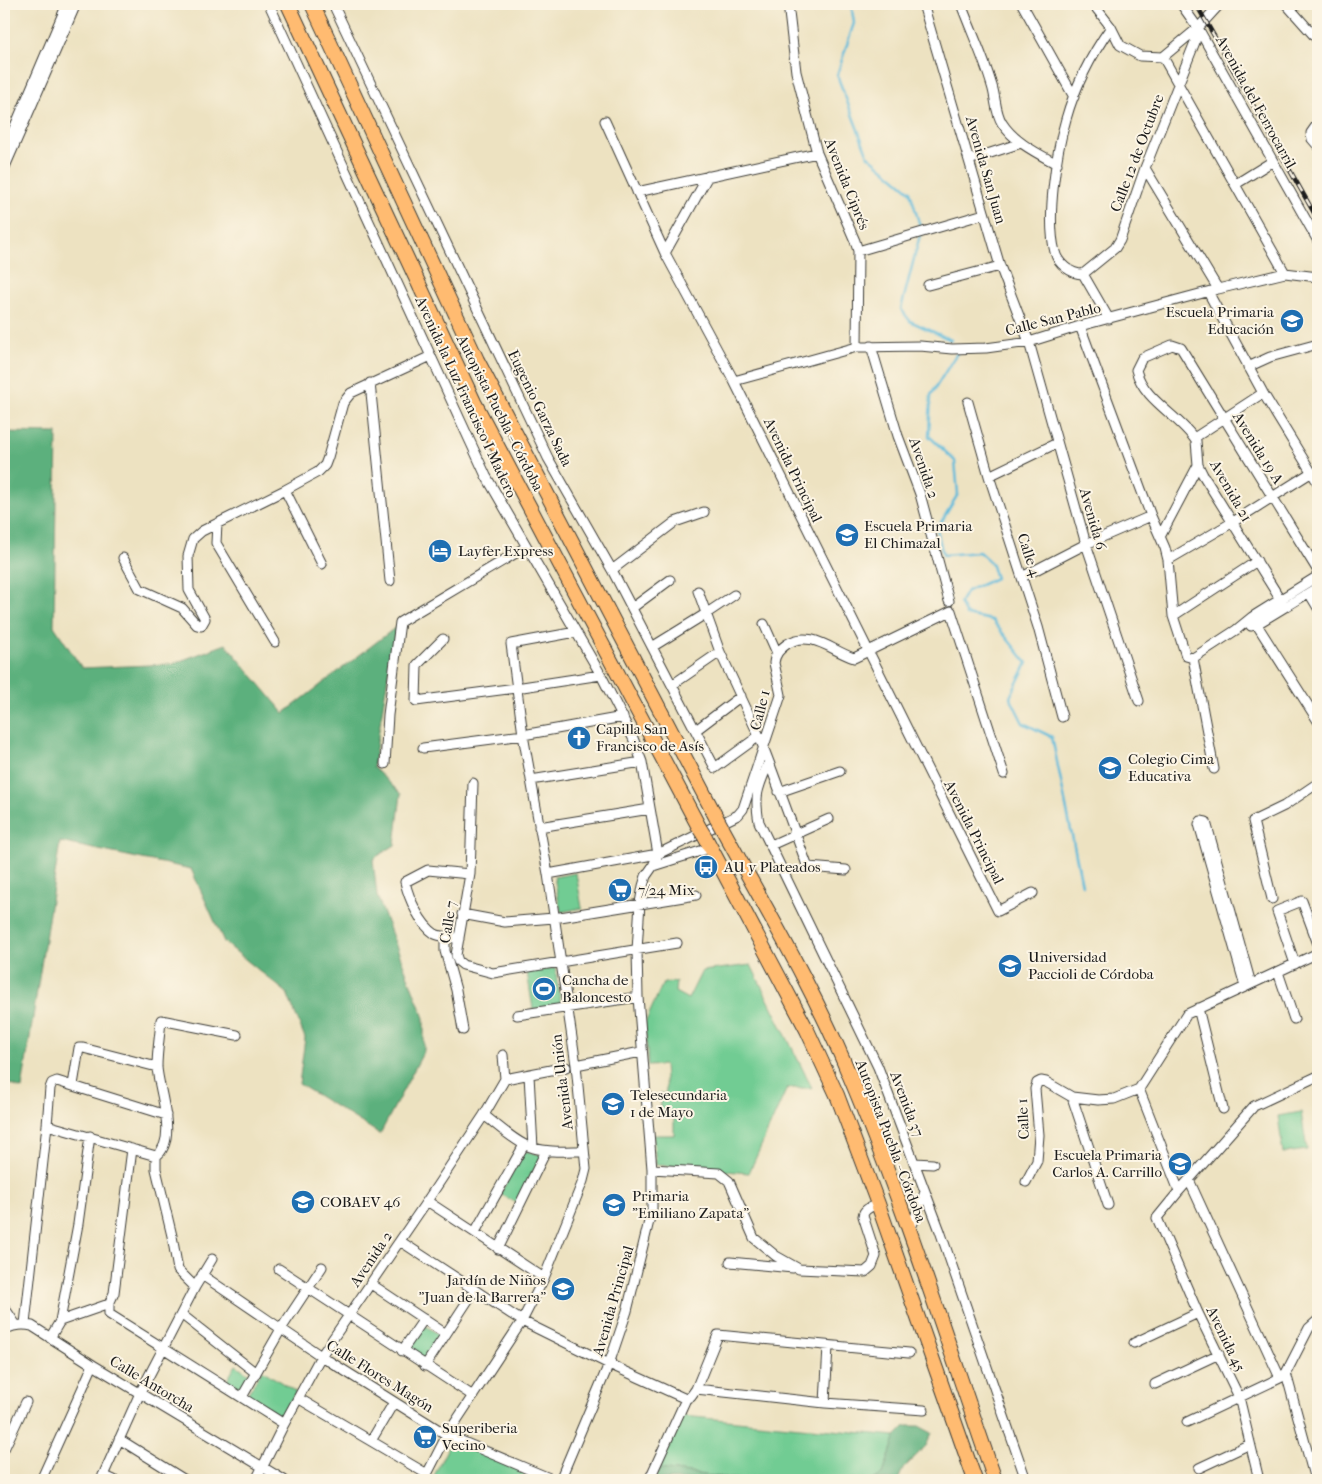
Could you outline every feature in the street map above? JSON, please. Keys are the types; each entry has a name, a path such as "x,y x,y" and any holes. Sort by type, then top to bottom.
{"highway":[{"name":"Autopista Puebla - Córdoba","path":"288,4 474,402 811,1038 843,1110 878,1204 975,1480"},
{"name":"Autopista Puebla - Córdoba","path":"312,4 477,360 798,970 845,1064 869,1122 995,1480"}],"street":[{"path":"4,169 64,21 67,4"},
{"path":"4,152 64,21 76,4"},
{"name":"Avenida la Luz Francisco I Madero","path":"269,4 486,476 601,675 633,738 642,762 658,854"},
{"name":"Eugenio Garza Sada","path":"333,4 548,458 612,570 715,768 759,736"},
{"name":"Avenida Ciprés","path":"788,4 796,72 817,153 858,252 857,347"},
{"name":"Avenida San Juan","path":"923,4 1000,266 1029,342"},
{"path":"961,4 988,74 1002,123 1021,143 1056,164"},
{"path":"1022,4 1074,98"},
{"path":"1093,4 1111,27 1120,45 1140,56 1163,57 1198,28 1220,4"},
{"name":"Avenida del Ferrocarril","path":"1181,4 1198,28 1318,241"},
{"path":"1286,4 1318,40"},
{"path":"1109,319 1083,274 1078,274 1063,266 1055,254 1053,213 1056,164 1066,120 1093,57 1111,27"},
{"name":"Calle 12 de Octubre","path":"1083,274 1115,248 1120,240 1126,218 1195,42 1198,28"},
{"path":"1163,57 1285,273"},
{"name":"Avenida Principal","path":"605,121 666,253 734,381 998,910 1033,893"},
{"path":"1318,123 1311,133 1312,139 1318,146"},
{"path":"969,160 1021,143"},
{"path":"637,192 817,153"},
{"path":"1236,184 1273,162"},
{"path":"1145,168 1218,289"},
{"path":"666,253 708,176"},
{"path":"858,252 984,214"},
{"path":"928,285 1000,266"},
{"name":"Calle San Pablo","path":"734,381 857,347 920,346 952,349 986,348 1029,342 1080,326 1285,273 1318,277"},
{"path":"1208,292 1248,367 1318,483"},
{"path":"1080,326 1168,560 1173,616 1186,656 1193,658 1236,630 1318,587"},
{"name":"Avenida 6","path":"1029,342 1086,544 1139,701"},
{"path":"1248,367 1270,358 1318,344"},
{"name":"Avenida 19 A","path":"1194,438 1150,395 1138,379 1136,370 1142,358 1172,345 1181,348 1318,571"},
{"name":"Avenida 2","path":"871,346 898,436 920,494 949,600"},
{"path":"123,558 140,589 182,608 197,625 201,626 205,619 189,590 188,556 193,539 202,531 286,490 318,472 328,457 343,403 351,393 431,356"},
{"path":"370,383 390,581"},
{"path":"1194,438 1263,393"},
{"name":"Calle 4","path":"968,402 989,476 1038,627 1062,717"},
{"name":"Avenida 21","path":"1194,438 1198,447 1198,464 1203,475 1283,604"},
{"path":"989,476 1057,443"},
{"path":"1160,537 1198,464"},
{"path":"1168,560 1312,472"},
{"path":"286,490 322,564"},
{"path":"612,570 675,522 704,512"},
{"path":"1022,577 1086,544 1150,516"},
{"path":"217,524 216,543 274,642"},
{"path":"386,764 388,715 400,622 526,547"},
{"path":"1173,616 1257,561"},
{"path":"1283,604 1318,576"},
{"path":"632,608 670,580"},
{"path":"698,591 720,652 742,696 764,748 808,867 846,870"},
{"path":"1309,593 1318,608"},
{"path":"652,647 734,595"},
{"path":"764,624 777,653 790,642 817,640 854,658 951,611 1004,774"},
{"path":"1254,621 1318,721"},
{"name":"Avenida Unión","path":"425,1477 447,1435 522,1322 544,1278 583,1181 586,1169 571,1066 567,1007 548,874 523,734 511,644 576,632"},
{"path":"443,638 417,665 416,701 601,675"},
{"path":"672,685 720,652"},
{"name":"Calle 1","path":"548,874 658,854 732,820 738,815 743,809 781,695 774,663 777,653"},
{"path":"1193,658 1214,769"},
{"path":"696,730 742,696"},
{"path":"423,748 623,717"},
{"path":"531,780 642,762"},
{"name":"Avenida 37","path":"769,762 757,792 756,807 759,822 878,1067 925,1192 1026,1480"},
{"path":"779,792 840,771"},
{"name":"Calle 7","path":"473,783 470,874 456,955 458,962 493,973 560,962"},
{"path":"1272,900 1253,821 1284,806 1318,784"},
{"path":"539,827 650,809"},
{"path":"771,845 829,819"},
{"path":"1201,820 1206,822 1248,985 1199,824 1201,820"},
{"path":"653,866 705,838"},
{"name":"Avenida Principal","path":"560,1480 609,1364 626,1311 650,1220 653,1195 652,1169 641,1052 638,950 640,902 646,876 658,854"},
{"path":"459,939 436,934 423,922 405,882 428,870 470,874"},
{"path":"462,914 505,922 554,918 640,902 696,895"},
{"path":"1295,964 1277,911 1302,902 1318,944"},
{"path":"445,936 445,951 456,990 463,1030"},
{"path":"560,962 677,943"},
{"path":"1318,953 1187,1014 1139,1089 1179,1191 1254,1106 1318,1076"},
{"path":"1278,972 1294,1018"},
{"path":"517,1015 638,997"},
{"path":"1198,1008 1223,1109"},
{"path":"47,1125 156,1156 161,1153 167,1130 157,1067 161,1020 238,1035"},
{"path":"73,1085 79,1048 157,1067"},
{"path":"502,1055 505,1078 529,1075 641,1052"},
{"path":"529,1075 533,1148"},
{"name":"Avenida 2","path":"256,1480 321,1356 484,1115 505,1078"},
{"path":"20,1325 52,1083 57,1081 73,1085 166,1115"},
{"name":"Calle 1","path":"1026,1182 1037,1161 1039,1135 1035,1089 1037,1084 1041,1081 1046,1082 1072,1097 1106,1100 1139,1089"},
{"path":"1072,1097 1108,1205"},
{"path":"484,1115 524,1145 546,1151 584,1152"},
{"path":"50,1338 60,1321 78,1224 90,1136"},
{"path":"475,1232 524,1145"},
{"path":"132,1149 114,1293 109,1304 109,1314 284,1424"},
{"path":"498,1249 546,1151"},
{"path":"156,1156 156,1169 178,1270 195,1287"},
{"path":"914,1163 933,1164"},
{"path":"652,1169 719,1173 725,1176 729,1181 754,1238 776,1256 799,1269"},
{"path":"1189,1180 1283,1375 1315,1480"},
{"name":"Avenida 45","path":"1179,1191 1157,1218 1198,1313 1239,1397 1259,1480"},
{"path":"909,1233 925,1192"},
{"path":"427,1201 544,1278"},
{"path":"730,1262 799,1269 864,1272 872,1266 876,1256 863,1216 866,1209 878,1204"},
{"path":"400,1241 522,1322 686,1399"},
{"path":"114,1480 102,1477 140,1393 195,1287 212,1259"},
{"path":"242,1397 281,1329 322,1267"},
{"path":"279,1269 473,1396"},
{"name":"Calle Flores Magón","path":"202,1275 321,1356 447,1435 554,1480"},
{"path":"371,1284 446,1334"},
{"path":"425,1366 474,1291"},
{"path":"60,1321 109,1304"},
{"path":"4,1307 20,1325"},
{"path":"1134,1343 1198,1313"},
{"path":"181,1314 256,1373"},
{"path":"402,1351 424,1319"},
{"path":"1187,1422 1283,1375 1309,1328 1318,1320"},
{"path":"4,1330 20,1325"},
{"name":"Calle Antorcha","path":"20,1325 32,1326 284,1480"},
{"path":"649,1480 686,1399 696,1389 718,1335 909,1352"},
{"path":"825,1403 828,1346"},
{"path":"1155,1384 1219,1354"},
{"path":"41,1480 93,1365"},
{"path":"696,1389 825,1403 924,1410"},
{"path":"298,1398 372,1442 425,1477"},
{"path":"4,1450 26,1402"},
{"path":"372,1442 394,1402"},
{"path":"119,1439 172,1476 185,1480"},
{"path":"1199,1468 1250,1444"}],"green space":[{"path":"4,432 57,433 54,626 82,668 172,664 226,644 284,713 396,627 373,767 401,794 395,845 373,859 377,896 424,1018 424,1051 380,1134 299,1084 305,1038 287,993 224,942 191,869 60,842 22,1089 4,1082"},
{"path":"576,873 582,908 561,912 554,877"},
{"path":"751,965 812,1088 787,1088 749,1173 656,1165 653,1135 674,1135 674,1114 661,1110 660,1094 666,1093 664,1065 648,1066 645,1023 663,983 676,982 675,992 688,999 702,971"},
{"name":"Cancha de Baloncesto","path":"555,968 561,1005 533,1009 527,972"},
{"path":"1301,1112 1307,1150 1283,1153 1278,1116"},
{"path":"524,1151 542,1155 517,1203 500,1194"},
{"path":"423,1324 441,1336 424,1362 406,1350"},
{"path":"236,1365 252,1376 241,1395 224,1385"},
{"path":"262,1370 296,1392 280,1420 245,1398"},
{"path":"683,1416 896,1436 883,1474 873,1480 743,1480 659,1469"},
{"path":"906,1426 919,1426 932,1433 926,1446 903,1469 898,1480 873,1480 883,1474 896,1436"},
{"path":"451,1441 525,1472 522,1480 432,1480"},
{"path":"659,1469 743,1480 654,1480"}],"waterway":[{"path":"851,4 854,23 837,75 868,156 910,191 921,230"},
{"path":"920,235 901,309 910,321 951,340"},
{"path":"957,353 931,395 929,436 955,461 958,494 937,529 943,555 979,552 991,563 996,578 967,591 960,603 966,615 992,620 1027,663 1010,697 1023,723 1052,737 1082,885"}],"railway":[{"path":"1196,4 1318,220"}],"place":[{"name":"Escuela Primaria Educación","path":"1292,321"},
{"name":"Escuela Primaria El Chimazal","path":"847,535"},
{"name":"Layfer Express","path":"440,551"},
{"name":"Capilla San Francisco de Asís","path":"579,738"},
{"name":"Colegio Cima Educativa","path":"1110,768"},
{"name":"AU y Plateados","path":"706,867"},
{"name":"7/24 Mix","path":"620,890"},
{"name":"Universidad Paccioli de Córdoba","path":"1010,966"},
{"name":"Cancha de Baloncesto","path":"544,989"},
{"name":"Telesecundaria 1 de Mayo","path":"613,1104"},
{"name":"Escuela Primaria Carlos A. Carrillo","path":"1180,1164"},
{"name":"COBAEV 46","path":"303,1202"},
{"name":"Primaria \"Emiliano Zapata\"","path":"614,1205"},
{"name":"Jardín de Niños \"Juan de la Barrera\"","path":"563,1289"},
{"name":"Superiberia Vecino","path":"425,1437"}]}
